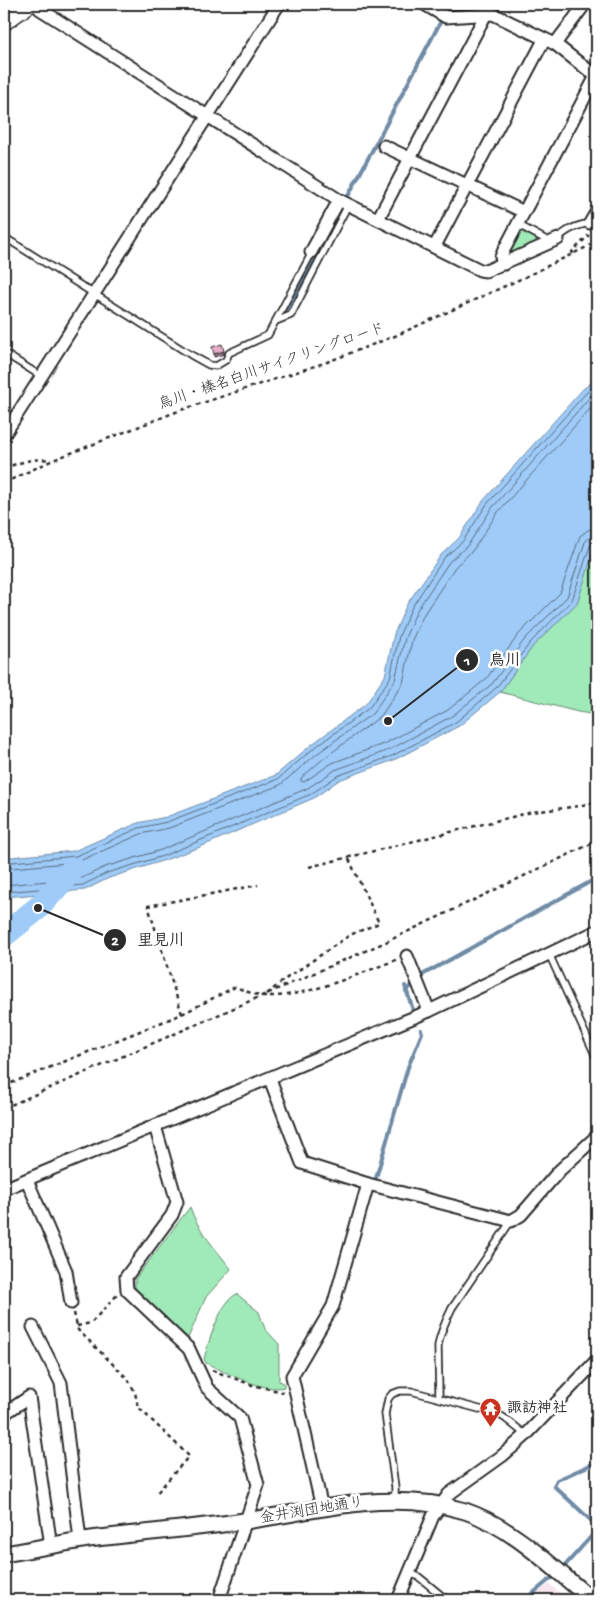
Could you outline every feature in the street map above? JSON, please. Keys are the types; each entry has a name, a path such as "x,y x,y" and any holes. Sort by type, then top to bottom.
{"main road":[{"path":"4,21 28,4"}],"street":[{"path":"35,4 40,9 343,202 480,270 486,271 504,264 554,241"},
{"path":"4,434 279,4"},
{"path":"424,4 446,16 493,14 549,42 597,77 517,224 501,257 504,264"},
{"path":"435,246 467,185 549,42 584,4"},
{"path":"378,219 486,14"},
{"path":"384,146 524,212"},
{"path":"311,252 343,202"},
{"path":"590,228 597,212"},
{"path":"4,1190 429,1011 597,932"},
{"path":"407,956 429,1011"},
{"path":"270,1079 302,1163 368,1184 511,1221 522,1216 559,1171 597,1136"},
{"path":"155,1126 177,1202 172,1215 126,1278 127,1290 189,1350 207,1388 240,1418 258,1485 244,1521 219,1600"},
{"path":"27,1180 66,1271 71,1303"},
{"path":"322,1508 292,1376 333,1306 368,1184"},
{"path":"33,1327 61,1383 80,1540"},
{"path":"398,1600 433,1516 449,1494 502,1456 526,1435 597,1360"},
{"path":"4,1414 29,1397 51,1546"},
{"name":"金井渕団地通り","path":"4,1554 80,1540 244,1521 322,1508 395,1500 422,1501 466,1512 501,1528 592,1600"}],"lane":[{"path":"4,237 191,355 209,365 216,366 226,360 229,353 268,335 307,273 343,202"},
{"path":"517,224 554,241 562,234 583,224 590,228"},
{"path":"276,321 291,315 307,273 311,252"},
{"path":"4,353 40,376"},
{"path":"549,954 597,1059"},
{"path":"439,1397 438,1346 446,1319 511,1221"},
{"path":"395,1500 396,1488 385,1414 388,1399 392,1394 400,1391 411,1391 498,1414 526,1435"},
{"path":"410,1573 419,1577 447,1600"}],"path":[{"name":"烏川・榛名白川サイクリングロード","path":"573,254 572,252 590,228"},
{"name":"烏川・榛名白川サイクリングロード","path":"4,483 53,460 181,410 327,362 395,336 597,242"},
{"path":"4,468 24,461 44,458 53,460"},
{"path":"309,867 532,812 597,802"},
{"path":"4,1108 396,937 597,841"},
{"path":"264,996 350,935 379,923 348,857"},
{"path":"182,1014 148,906 258,885"},
{"path":"4,1086 182,1014 235,987 264,996 291,994 407,956"},
{"path":"76,1325 91,1323 118,1294 127,1290"},
{"path":"71,1303 78,1330 128,1378 136,1392 138,1407 190,1456 155,1495"},
{"path":"197,1364 252,1385 295,1394"}],"shaded area":[{"path":"549,1584 569,1600 528,1600"}],"green space":[{"path":"522,232 535,238 537,242 514,253 510,250 518,233"},
{"path":"597,541 597,715 500,692 533,646 577,603"},
{"path":"190,1207 203,1232 231,1269 206,1297 188,1338 135,1288 135,1279"},
{"path":"237,1294 259,1312 265,1329 279,1344 279,1381 284,1383 284,1387 266,1387 256,1384 206,1363 204,1359 216,1323 226,1304"}],"water":[{"path":"597,378 597,541 577,603 533,646 500,692 459,726 394,760 339,780 314,798 200,847 109,878 85,890 4,897 4,854 11,857 74,851 138,823 166,817 276,775 311,745 366,704 385,676 394,634 407,604 441,555 459,538 483,501 583,389"}],"building":[{"path":"222,344 224,351 214,354 212,347"}],"waterway":[{"path":"347,198 450,4"},
{"path":"285,315 342,209"},
{"path":"4,935 38,908 73,869"},
{"path":"406,991 424,974 597,878"},
{"path":"405,986 413,1010"},
{"path":"376,1178 408,1067 422,1033 421,1030"},
{"path":"597,1462 557,1480 554,1486 597,1526"},
{"path":"561,1570 597,1530"},
{"path":"525,1600 556,1574"}],"place":[{"name":"烏川","path":"388,721"},
{"name":"里見川","path":"38,908"},
{"name":"諏訪神社","path":"491,1428"}]}
